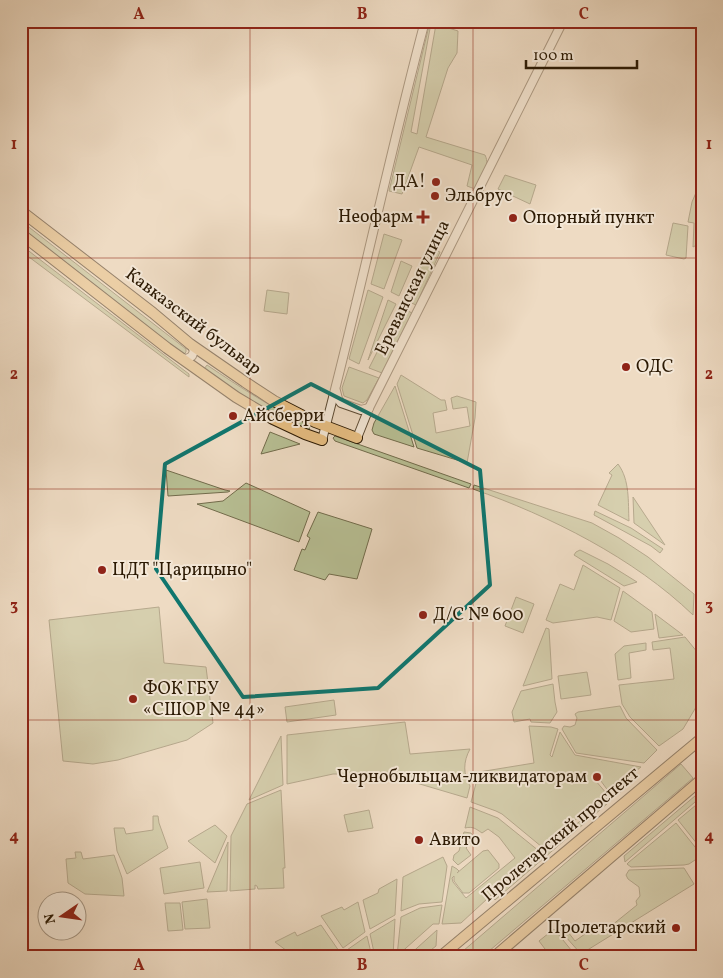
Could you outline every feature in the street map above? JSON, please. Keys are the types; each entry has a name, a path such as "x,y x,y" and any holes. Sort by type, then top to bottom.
{"main road":[{"name":"Кавказский бульвар","path":"21,211 190,344 245,382 274,401 315,422 357,438"},
{"name":"Кавказский бульвар","path":"21,234 181,358 236,397 273,419 322,440"},
{"name":"Пролетарский проспект","path":"440,957 702,738"},
{"path":"494,957 702,779"}],"street":[{"name":"Ереванская улица","path":"322,440 336,391 395,139 425,21"},
{"name":"Ереванская улица","path":"357,438 370,408 564,21"},
{"path":"181,358 186,359 192,356 194,348 190,344"},
{"path":"205,375 202,370 203,363 209,359 215,360"},
{"path":"336,391 341,403 362,410 370,408"}],"highlighted area":[{"path":"311,384 480,470 490,585 378,688 243,697 156,569 165,464"}],"green space":[{"path":"430,22 411,132 417,134 436,24 458,31 457,53 448,68 426,137 485,155 487,164 475,189 467,186 472,165 419,147 402,194 389,191"},
{"path":"505,175 536,185 530,204 498,189"},
{"path":"701,181 702,242 693,247 694,223 688,222 692,202"},
{"path":"21,221 186,349 186,352 183,355 181,354 21,228"},
{"path":"673,223 688,226 686,258 684,259 666,255"},
{"path":"384,234 402,240 384,289 371,284"},
{"path":"21,245 189,374 189,377 21,251"},
{"path":"429,248 440,252 416,305 405,300"},
{"path":"401,261 412,266 399,296 391,292"},
{"path":"267,290 289,293 287,314 264,311"},
{"path":"368,290 383,297 359,364 349,359"},
{"path":"388,300 396,304 368,360"},
{"path":"400,307 412,313 382,373 369,368"},
{"path":"207,365 270,405 310,425 309,430 242,395 204,369"},
{"path":"349,367 379,378 367,400 363,403 344,396 342,388"},
{"path":"401,375 441,400 445,400 447,410 433,413 436,433 470,426 467,407 453,409 451,398 457,396 476,402 467,463 417,448 397,384"},
{"path":"395,386 414,447 374,434 372,430"},
{"path":"270,432 300,444 261,454"},
{"path":"335,436 471,484 469,488 335,441 333,438"},
{"path":"618,464 625,477 629,521 598,505 612,475 609,473"},
{"path":"166,470 225,490 230,491 168,496"},
{"path":"246,483 310,512 299,542 197,504 223,501"},
{"path":"474,485 592,523 619,538 648,557 694,594 693,615 670,594 618,557 532,512 473,489"},
{"path":"633,497 665,545 634,523"},
{"path":"595,511 631,528 663,549 660,553 651,546 594,515"},
{"path":"318,512 372,529 357,579 329,574 325,580 294,570 302,549 305,550 310,538 307,536"},
{"path":"580,550 637,582 624,586 574,555"},
{"path":"583,565 620,588 611,620 597,617 553,623 546,620 560,584 574,590"},
{"path":"623,591 652,612 654,629 631,632 614,621"},
{"path":"516,597 534,604 523,633 505,626"},
{"name":"ФОК ГБУ «СШОР № 44»","path":"159,607 164,663 206,667 213,723 187,740 118,760 93,764 63,761 49,620"},
{"path":"655,614 683,635 659,638"},
{"path":"546,628 549,629 552,679 523,686"},
{"path":"685,637 698,653 702,663 702,697 683,729 659,746 630,717 622,704 619,685 674,679 670,648 653,650 652,642"},
{"path":"646,643 646,650 629,653 631,678 618,680 615,654 624,646"},
{"path":"587,672 591,695 561,699 558,676"},
{"path":"553,684 557,712 550,723 531,722 530,719 514,722 512,712 521,691"},
{"path":"334,700 336,715 287,722 285,707"},
{"path":"620,706 626,718 657,750 644,763 576,753 562,729 564,726 570,727 575,725 577,718 575,714"},
{"path":"405,722 410,754 470,749 465,768 470,786 467,798 386,774 333,774 287,784 287,735"},
{"path":"529,726 558,729 550,755 552,757 560,732 575,755 641,767 609,792 598,777 595,780 607,794 542,847 502,814 471,802 479,772 534,763"},
{"path":"281,736 283,785 249,800"},
{"path":"681,764 693,778 482,957 456,957"},
{"path":"627,783 629,785 495,900 492,896"},
{"path":"281,790 285,868 283,868 284,888 258,889 255,885 255,889 230,891 231,836 247,804"},
{"path":"702,790 702,796 625,862 624,856"},
{"path":"702,800 702,849 678,820"},
{"path":"470,807 498,818 539,851 461,923 442,924 452,866 459,871 457,873 483,851 488,850 499,864 499,868 469,893 463,893 454,881 454,876 452,878 453,882 466,898 515,858 499,837 488,829 482,833 476,829 465,828"},
{"path":"369,810 373,828 348,832 344,815"},
{"path":"153,816 158,816 168,848 127,874 117,851 114,828 124,828 126,834 153,830"},
{"path":"676,823 701,856 684,865 631,867 627,864 629,862"},
{"path":"215,825 227,836 215,863 188,841"},
{"path":"464,832 471,833 475,839 466,848 471,855 458,865 453,860 454,855 459,851"},
{"path":"228,842 227,891 207,892"},
{"path":"75,852 81,852 83,859 114,855 122,878 124,896 88,894 88,890 79,890 68,883 66,859 76,858"},
{"path":"443,857 447,866 442,902 419,904 401,911 403,877"},
{"path":"200,862 204,888 164,894 160,868"},
{"path":"684,868 694,884 581,954 557,927 561,923 575,941 595,927 601,934 637,905 636,901 640,896 639,887 628,879 626,875 629,870"},
{"path":"397,879 395,915 370,929 363,900 378,893 379,889"},
{"path":"207,899 210,928 185,929 182,902"},
{"path":"358,902 365,932 343,948 321,916 342,907 344,910"},
{"path":"165,903 180,903 183,930 168,931"},
{"path":"442,905 439,924 433,924 397,956 401,917 420,908"},
{"path":"395,919 393,957 375,957 370,934"},
{"path":"321,925 339,951 332,957 295,957 275,942 295,932 297,936"},
{"path":"554,929 576,956 551,957 539,941"},
{"path":"437,930 436,946 422,957 407,957"},
{"path":"367,936 372,957 347,957 344,952"}],"place":[{"name":"ДА!","path":"436,182"},
{"name":"Эльбрус","path":"435,196"},
{"name":"Неофарм","path":"423,217"},
{"name":"Опорный пункт","path":"513,218"},
{"name":"ОДС","path":"626,367"},
{"name":"Айсберри","path":"233,416"},
{"name":"ЦДТ \"Царицыно\"","path":"102,570"},
{"name":"Д/C № 600","path":"423,615"},
{"name":"ФОК ГБУ «СШОР № 44»","path":"133,699"},
{"name":"Чернобыльцам-ликвидаторам","path":"597,777"},
{"name":"Авито","path":"419,840"},
{"name":"Пролетарский","path":"676,928"}]}
